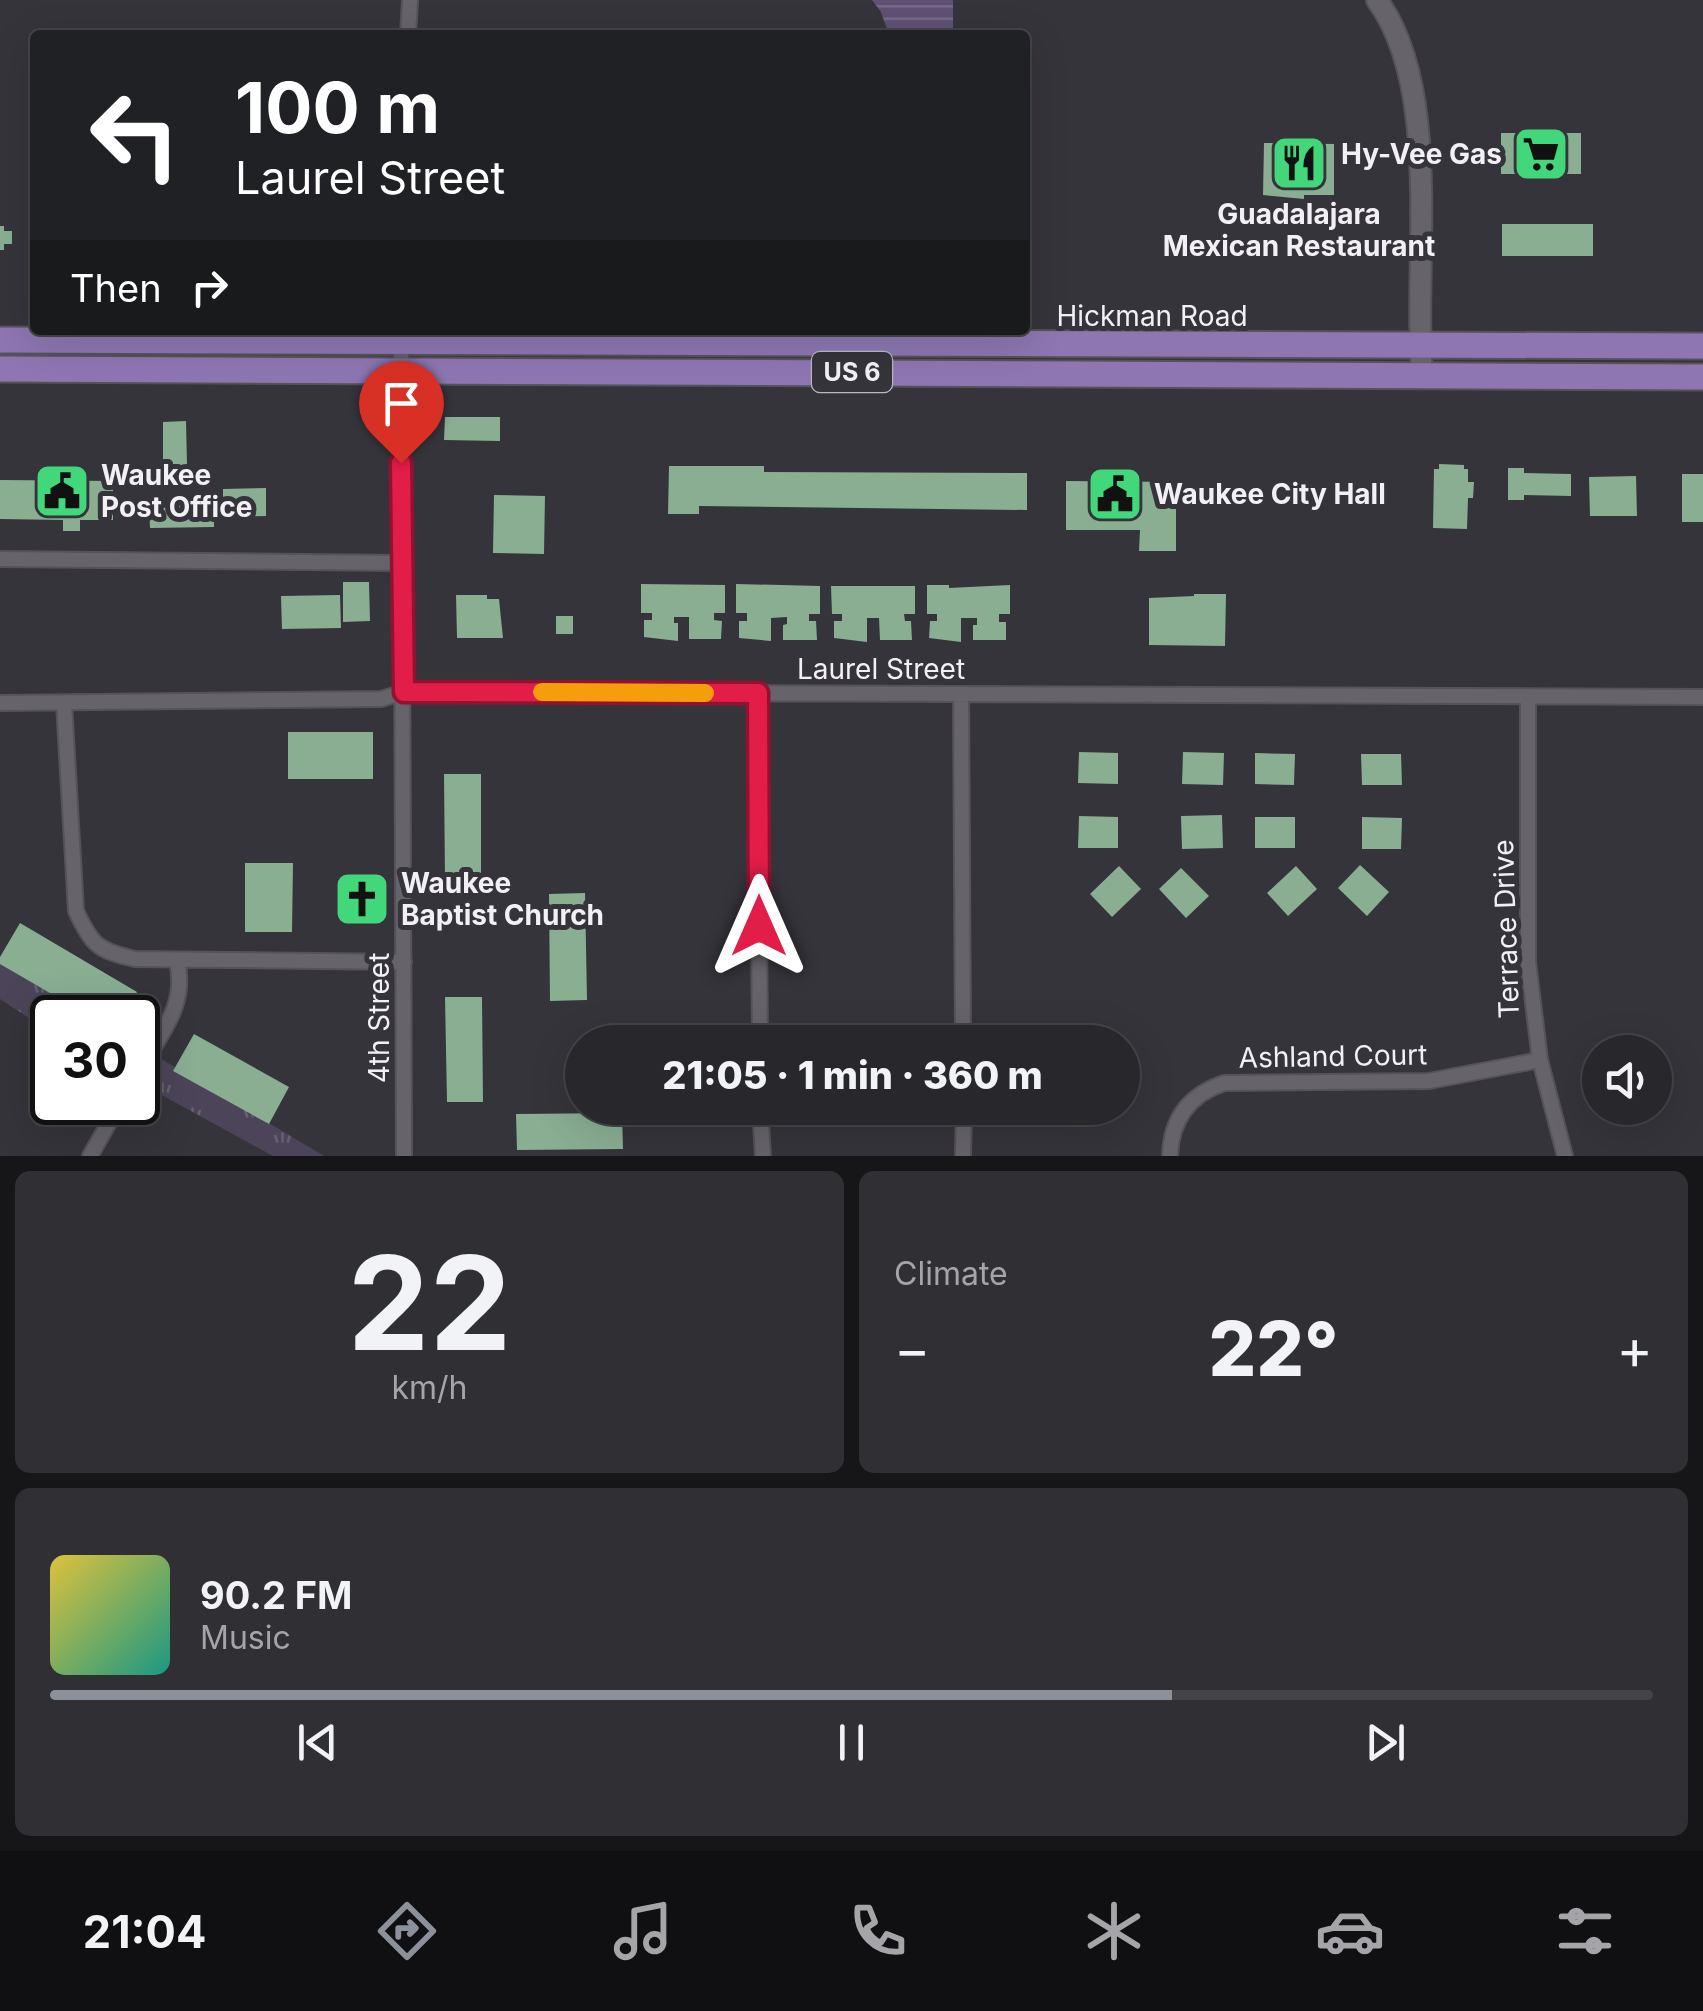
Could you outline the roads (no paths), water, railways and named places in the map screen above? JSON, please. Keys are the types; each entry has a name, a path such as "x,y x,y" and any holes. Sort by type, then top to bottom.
{"highway":[{"name":"Hickman Road","path":"0,340 401,335 1703,346"},
{"name":"Hickman Road","path":"0,369 1703,377"}],"street":[{"path":"408,30 410,0"},
{"path":"1377,0 1393,22 1408,67 1418,123 1422,375"},
{"name":"4th Street","path":"401,335 404,1156"},
{"path":"0,559 402,563"},
{"name":"Laurel Street","path":"0,703 381,699 404,692 1703,698"},
{"path":"758,693 760,1025"},
{"path":"961,694 963,1025"},
{"name":"Terrace Drive","path":"1528,696 1528,962 1540,1060 1565,1156"},
{"path":"64,702 76,911 90,941 108,954 135,960 404,962"},
{"path":"160,1036 175,1011 180,984 178,962"},
{"name":"Ashland Court","path":"1170,1156 1176,1122 1185,1108 1197,1096 1224,1084 1429,1081 1540,1060"},
{"path":"90,1156 108,1125"},
{"path":"761,1125 763,1156"},
{"path":"963,1156 964,1125"}],"place":[{"name":"Hy-Vee Gas","path":"1541,154"},
{"name":"Guadalajara Mexican Restaurant","path":"1299,163"},
{"name":"Waukee Post Office","path":"62,491"},
{"name":"Waukee City Hall","path":"1115,494"},
{"name":"Waukee Baptist Church","path":"362,899"}]}
